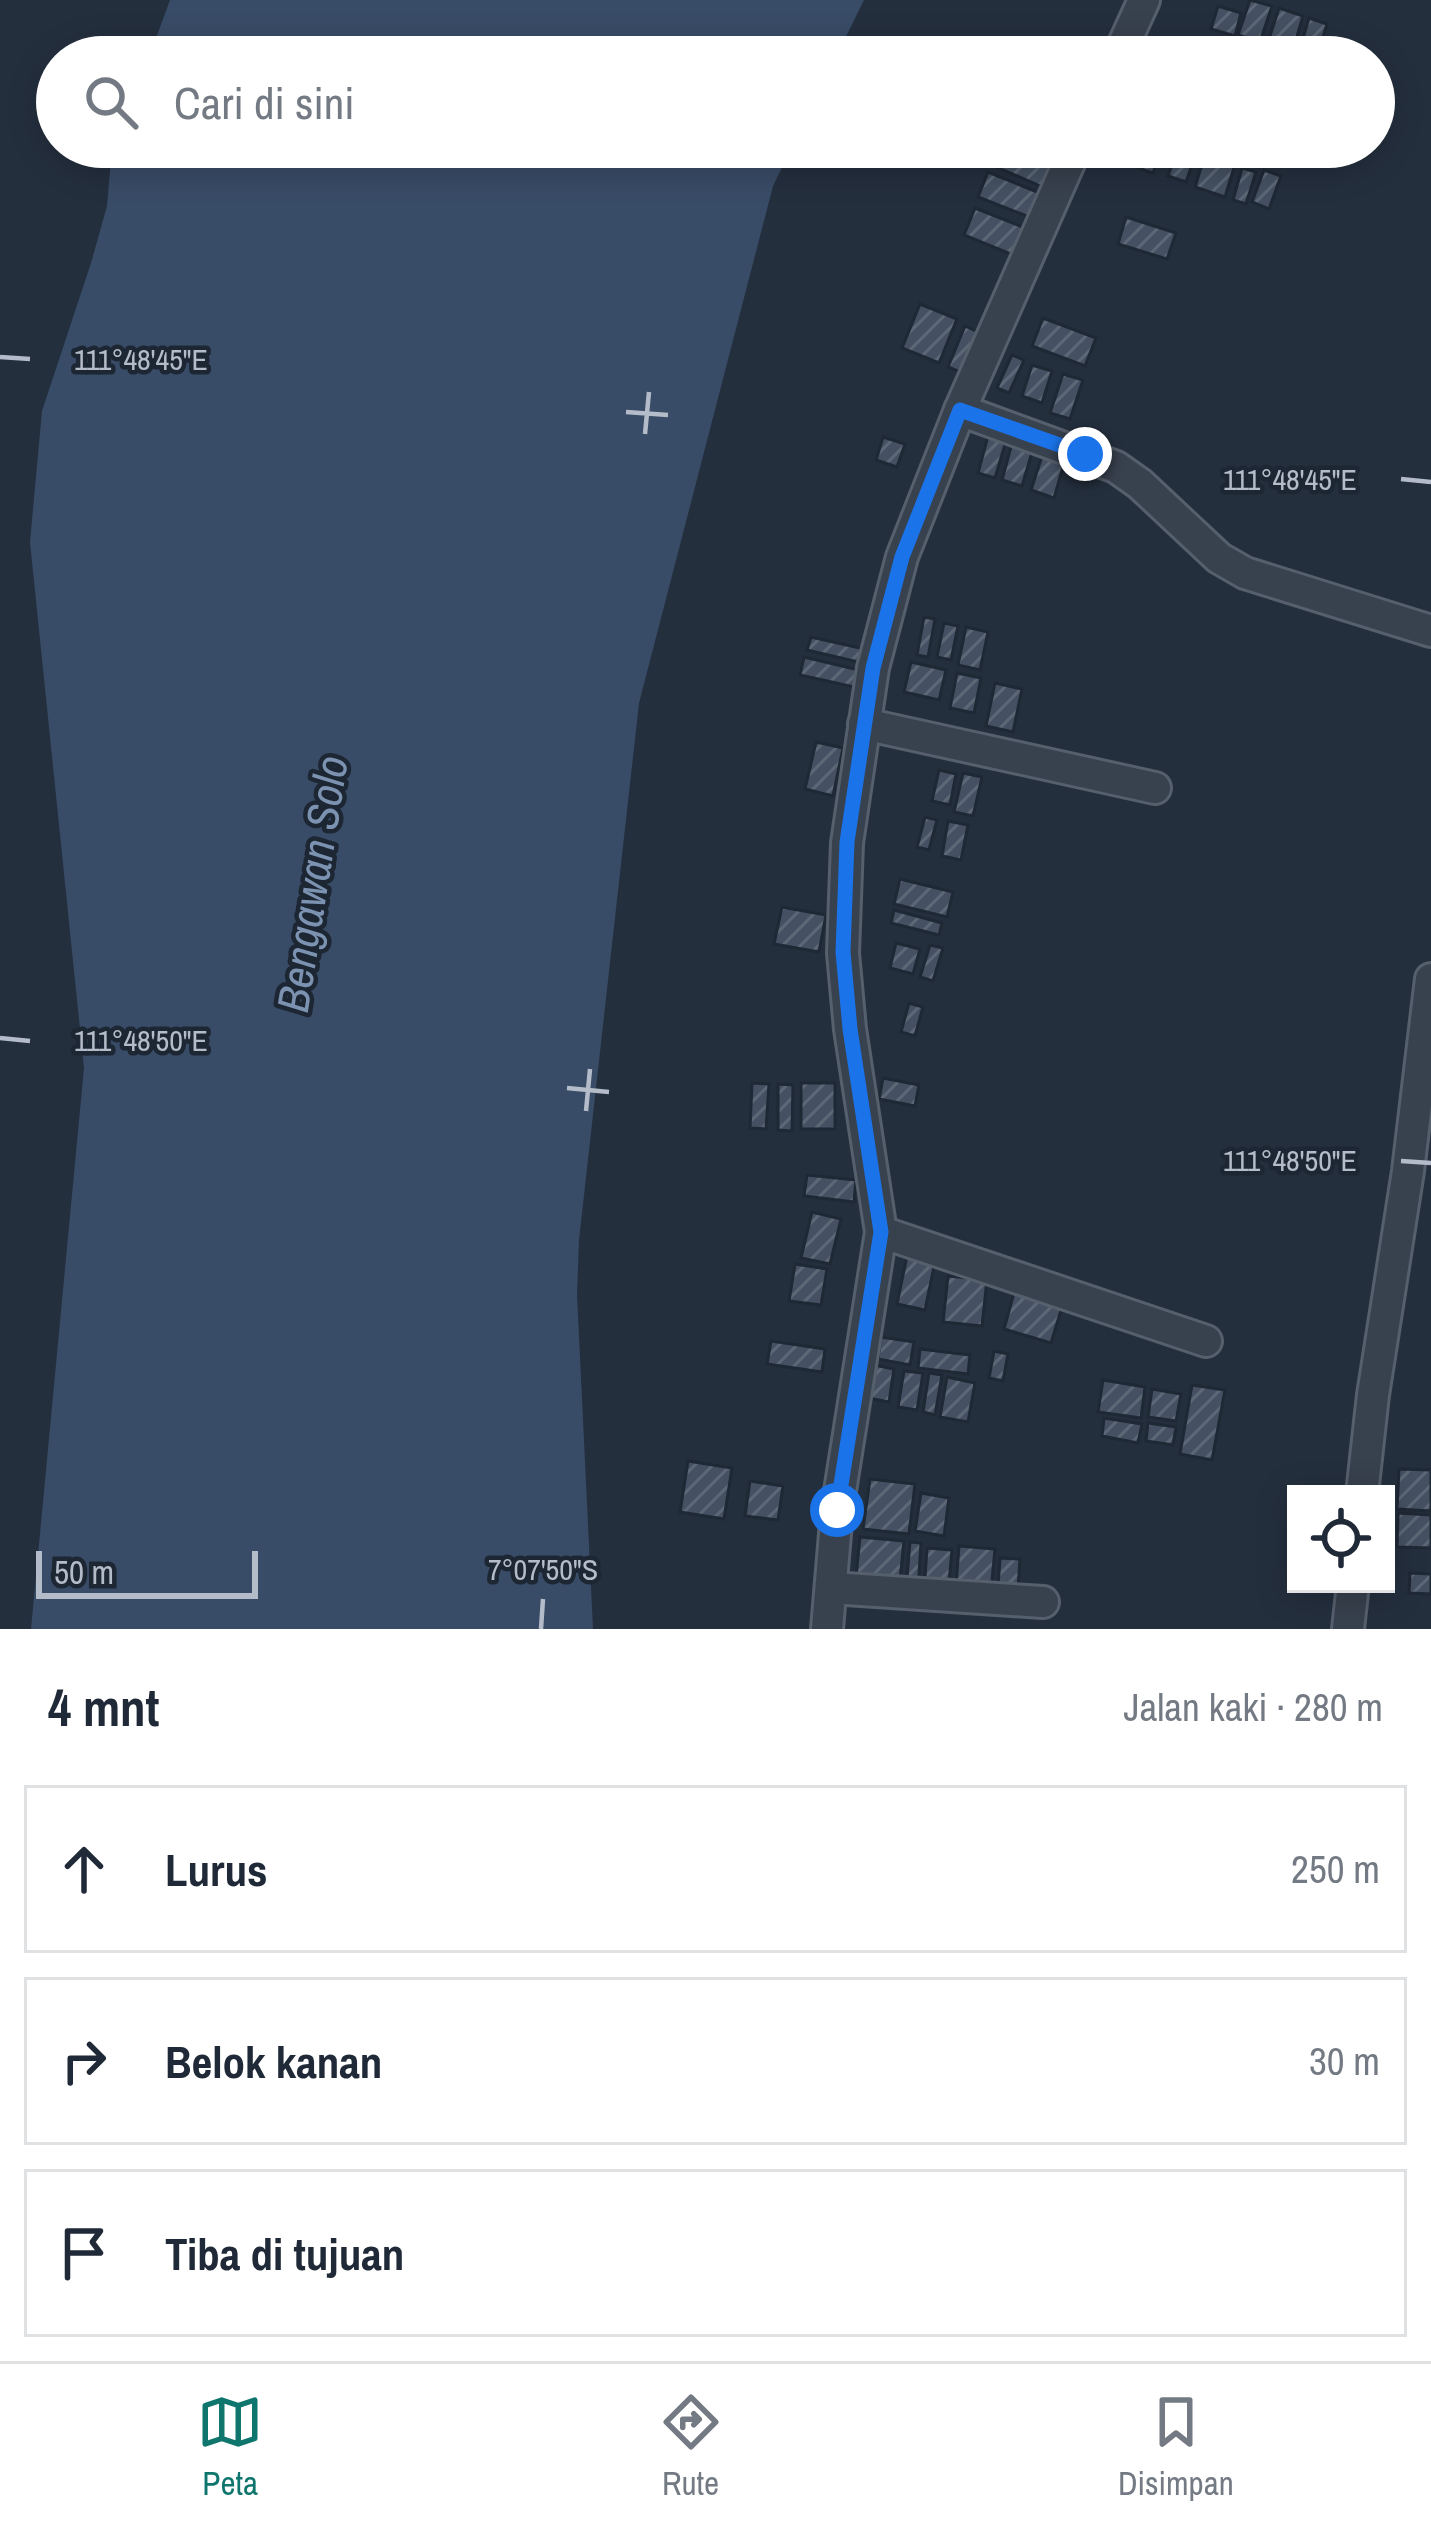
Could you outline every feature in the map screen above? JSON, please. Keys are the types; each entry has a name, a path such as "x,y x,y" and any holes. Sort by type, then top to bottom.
{"street":[{"path":"1128,36 1144,0"},
{"path":"827,1629 837,1510 881,1232 843,952 847,842 873,668 902,557 960,410 1067,168"},
{"path":"960,410 1116,467 1219,558 1244,573 1431,631"},
{"path":"864,724 1154,788"},
{"path":"1363,1485 1431,979"},
{"path":"881,1232 1206,1341"},
{"path":"830,1588 1042,1602"},
{"path":"1348,1629 1352,1593"}],"water":[{"path":"170,0 864,0 846,36 157,36"},
{"name":"Bengawan Solo","path":"110,168 782,168 773,186 639,703 579,1240 577,1295 593,1629 31,1629 84,1068 30,542 42,411 107,206"}],"building":[{"path":"1250,0 1272,6 1262,36 1238,35"},
{"path":"1218,6 1241,13 1235,36 1211,29"},
{"path":"1279,8 1303,16 1297,36 1270,36"},
{"path":"1309,18 1327,24 1323,36 1304,36"},
{"path":"999,168 1055,169 1047,189"},
{"path":"1171,168 1191,168 1186,182 1168,176"},
{"path":"1201,168 1234,168 1225,197 1195,187"},
{"path":"1242,168 1256,172 1246,204 1233,200"},
{"path":"1264,170 1281,176 1269,209 1252,202"},
{"path":"988,172 1042,194 1032,218 978,197"},
{"path":"975,208 1025,228 1013,255 964,235"},
{"path":"1126,217 1176,233 1167,259 1118,244"},
{"path":"920,304 957,319 939,363 902,348"},
{"path":"1043,318 1096,338 1085,366 1032,346"},
{"path":"965,326 987,336 970,376 948,367"},
{"path":"1012,355 1024,360 1009,393 997,388"},
{"path":"1032,365 1052,371 1042,403 1022,396"},
{"path":"1063,374 1083,380 1070,419 1050,413"},
{"path":"988,436 1006,441 995,478 978,473"},
{"path":"883,437 905,444 897,467 876,460"},
{"path":"1012,443 1033,449 1022,486 1002,480"},
{"path":"1044,450 1066,457 1054,498 1031,490"},
{"path":"924,617 935,619 928,657 917,655"},
{"path":"944,623 958,626 951,660 937,657"},
{"path":"966,627 988,632 980,670 958,665"},
{"path":"811,637 873,651 871,665 807,650"},
{"path":"804,657 867,672 863,689 800,675"},
{"path":"911,662 946,670 939,700 904,692"},
{"path":"957,673 981,678 974,713 950,708"},
{"path":"995,683 1022,689 1013,732 986,726"},
{"path":"816,742 843,748 833,796 805,789"},
{"path":"939,770 956,774 950,805 932,801"},
{"path":"963,773 982,777 973,816 954,812"},
{"path":"925,817 937,820 929,850 917,847"},
{"path":"948,821 968,825 961,860 942,856"},
{"path":"900,879 953,892 947,917 894,904"},
{"path":"782,907 826,915 819,952 774,944"},
{"path":"894,910 942,923 939,935 891,923"},
{"path":"896,943 920,949 913,974 890,968"},
{"path":"930,945 943,948 933,981 920,977"},
{"path":"909,1003 923,1007 915,1036 901,1032"},
{"path":"883,1078 919,1085 915,1106 879,1099"},
{"path":"752,1083 769,1084 766,1129 750,1128"},
{"path":"801,1083 835,1083 835,1129 801,1129"},
{"path":"778,1084 793,1085 792,1131 778,1130"},
{"path":"807,1175 856,1180 854,1202 804,1196"},
{"path":"812,1212 841,1219 830,1264 801,1258"},
{"path":"907,1256 935,1262 925,1310 897,1304"},
{"path":"795,1264 827,1269 821,1305 789,1301"},
{"path":"948,1276 987,1280 982,1326 943,1322"},
{"path":"1015,1289 1063,1304 1051,1343 1004,1329"},
{"path":"881,1337 914,1342 910,1365 878,1359"},
{"path":"771,1341 825,1349 822,1372 767,1364"},
{"path":"920,1349 970,1355 968,1374 918,1368"},
{"path":"994,1351 1008,1354 1003,1381 989,1378"},
{"path":"869,1364 894,1369 889,1402 863,1397"},
{"path":"904,1371 923,1373 917,1410 898,1407"},
{"path":"929,1373 942,1375 935,1415 923,1412"},
{"path":"947,1377 975,1383 968,1422 940,1417"},
{"path":"1103,1380 1145,1387 1141,1418 1098,1412"},
{"path":"1192,1385 1225,1390 1212,1460 1180,1454"},
{"path":"1152,1389 1181,1394 1176,1421 1148,1417"},
{"path":"1104,1418 1142,1424 1138,1443 1102,1436"},
{"path":"1148,1423 1176,1427 1173,1445 1146,1441"},
{"path":"688,1461 732,1468 724,1519 680,1512"},
{"path":"1399,1469 1431,1470 1431,1511 1397,1509"},
{"path":"870,1479 915,1484 909,1534 863,1529"},
{"path":"750,1481 783,1486 778,1520 745,1516"},
{"path":"921,1493 949,1498 944,1536 915,1531"},
{"path":"1398,1513 1431,1515 1431,1548 1397,1547"},
{"path":"860,1537 904,1541 899,1590 855,1586"},
{"path":"910,1542 921,1543 918,1590 906,1590"},
{"path":"959,1546 995,1549 990,1602 955,1599"},
{"path":"927,1548 952,1550 948,1594 924,1592"},
{"path":"1000,1558 1020,1559 1017,1603 997,1602"},
{"path":"1410,1573 1431,1574 1431,1594 1409,1593"}],"route":[{"path":"837,1510 881,1232 843,952 847,842 873,668 902,557 960,410 1085,454"}]}
